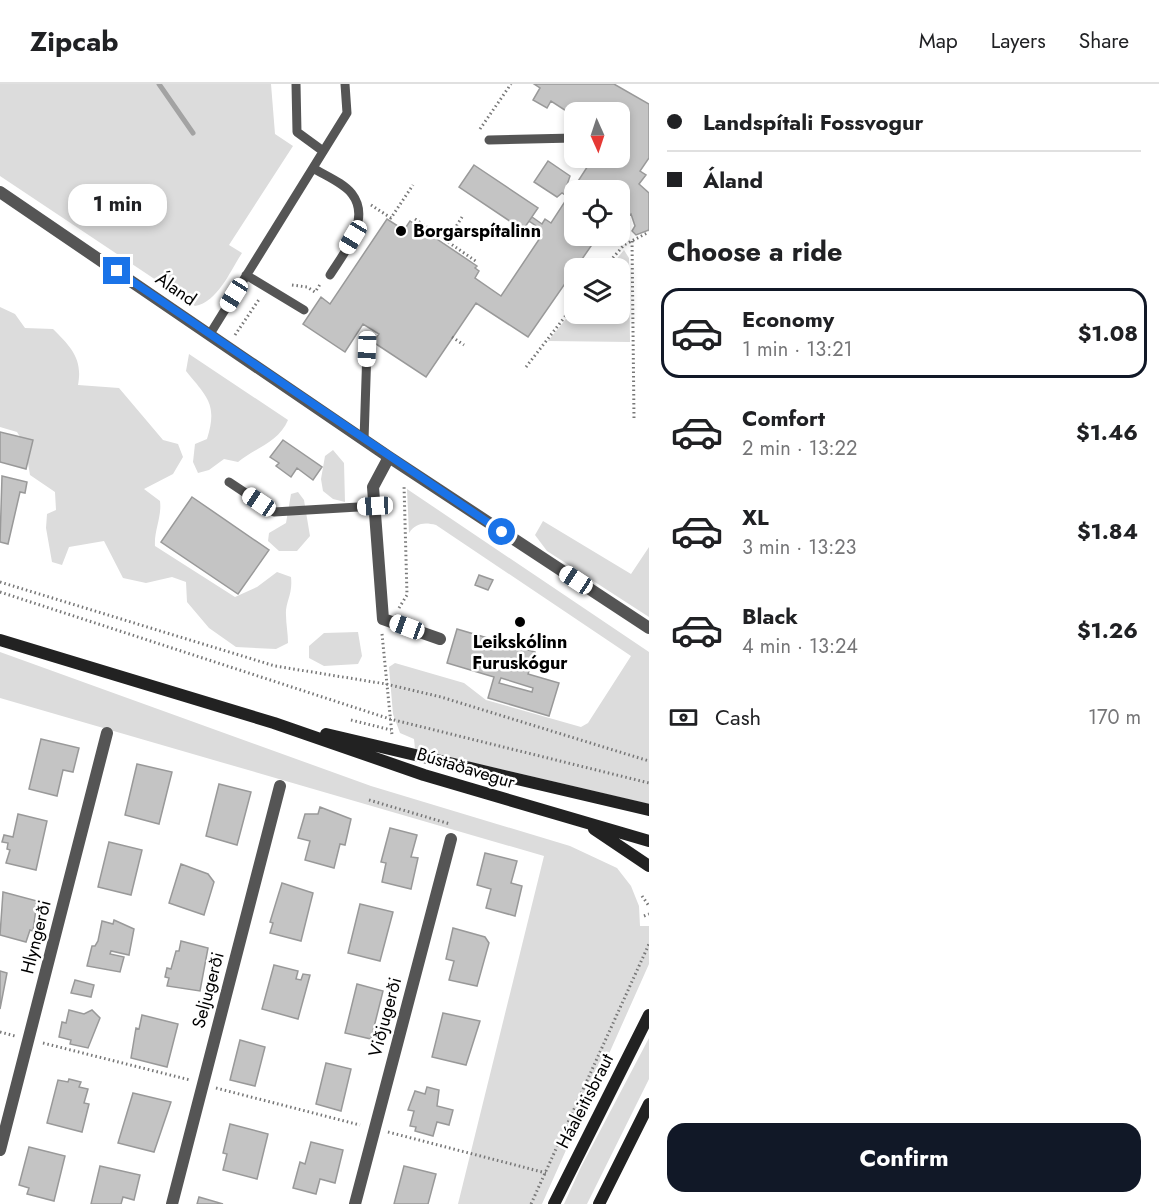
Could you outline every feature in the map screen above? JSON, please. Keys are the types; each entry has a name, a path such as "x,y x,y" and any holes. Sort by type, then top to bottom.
{"main road":[{"name":"Bústaðavegur","path":"0,640 274,723 424,775 649,841"},
{"name":"Bústaðavegur","path":"274,723 649,810"},
{"path":"582,821 649,866"},
{"name":"Háaleitisbraut","path":"554,1204 649,1015"},
{"path":"599,1204 649,1104"}],"street":[{"name":"Áland","path":"0,192 389,457 649,628"},
{"path":"389,457 373,487 383,619 440,639"},
{"name":"Hlyngerði","path":"0,1150 107,733"},
{"name":"Seljugerði","path":"172,1204 280,786"},
{"name":"Viðjugerði","path":"356,1204 451,839"}],"lane":[{"path":"296,84 297,132 324,151"},
{"path":"210,334 347,112 345,84"},
{"path":"489,140 564,138"},
{"path":"313,168 352,193 358,214 353,237 330,275"},
{"path":"246,275 304,310"},
{"path":"364,440 367,349"},
{"path":"229,482 274,512 375,506"}],"path":[{"path":"477,132 512,84"},
{"path":"384,213 391,218 413,185"},
{"path":"447,241 462,218"},
{"path":"415,219 477,261"},
{"path":"613,258 624,245 649,232"},
{"path":"632,241 634,419"},
{"path":"284,280 293,286 308,287 315,292 317,289"},
{"path":"228,346 267,287"},
{"path":"526,366 564,318"},
{"path":"452,337 464,345"},
{"path":"402,739 392,736 382,635 407,595 404,484"},
{"path":"0,582 275,666 386,684 441,697 649,761"},
{"path":"0,592 390,719 649,783"},
{"path":"351,720 391,730"},
{"path":"369,800 455,826 451,839"},
{"path":"642,896 649,906"},
{"path":"644,916 649,914"},
{"path":"531,1204 649,944"},
{"path":"0,1032 20,1037"},
{"path":"38,1042 192,1081"},
{"path":"211,1087 365,1126"},
{"path":"384,1131 546,1173"}],"shaded area":[{"path":"0,84 271,84 275,134 293,146 229,245 242,253 217,292 210,299 195,306 0,176"},
{"path":"624,250 629,258 617,258"},
{"path":"0,307 15,314 25,328 53,329 74,354 79,368 78,385 119,388 163,440 178,444 183,457 173,474 144,489 160,501 155,546 235,597 257,587 277,572 291,577 286,610 288,643 276,649 236,647 209,628 187,602 186,582 172,577 146,583 123,578 104,541 69,547 62,565 52,562 46,528 47,514 56,510 55,492 30,475 25,445 17,432 0,427"},
{"path":"564,321 564,324 630,324 630,342 548,341"},
{"path":"189,354 288,420 284,428 273,439 238,462 224,459 209,470 198,473 193,462 195,444 207,439 211,409 205,395 186,371"},
{"path":"333,450 344,463 345,502 333,499 323,491 321,479 325,456"},
{"path":"407,489 649,652 649,804 415,749 414,739 400,733 393,714 389,667 395,663 464,683 486,700 581,727 588,723 631,656 436,525 421,524 409,533"},
{"path":"298,492 304,500 310,536 297,551 279,551 268,541 269,533 286,523 291,494"},
{"path":"543,521 631,574 649,547 649,617 547,551 535,535"},
{"path":"358,632 362,656 358,664 324,666 309,658 309,646 324,633"},
{"path":"0,652 371,786 570,846 617,868 631,886 639,906 640,926 649,926 649,964 542,1204 458,1204 544,856 0,698"},
{"path":"649,1038 649,1079 587,1204 564,1204 581,1167"}],"building":[{"name":"Borgarspítalinn","path":"534,84 614,84 649,104 649,158 640,171 646,175 639,184 649,193 649,230 636,235 632,231 635,226 630,215 630,180 579,180 587,168 630,168 630,102 564,102 564,109 551,101 547,108 533,100 540,88"},
{"name":"Borgarspítalinn","path":"548,161 570,176 569,180 564,180 564,194 562,193 557,197 534,182"},
{"path":"474,165 538,208 523,230 459,187"},
{"name":"Borgarspítalinn","path":"564,203 564,246 591,246 583,258 564,258 564,285 528,337 476,303 426,377 373,342 379,334 363,324 345,352 303,324 321,297 330,304 387,219 404,230 410,221 477,266 475,268 479,271 475,278 501,296 542,235 536,232 539,228 529,221 532,217 542,224 545,219 551,223"},
{"path":"0,432 33,440 26,469 0,462"},
{"path":"283,440 322,467 313,480 297,468 291,477 276,466 279,463 270,457"},
{"path":"2,476 27,482 25,493 20,492 8,544 0,542"},
{"path":"192,497 269,550 238,594 161,542"},
{"path":"479,575 493,580 488,590 475,585"},
{"path":"457,629 535,652 528,674 559,683 549,716 488,698 494,677 447,663","holes":["501,678 533,688 532,692 499,683"]},
{"path":"41,739 79,748 73,772 63,770 57,796 29,789"},
{"path":"137,764 172,772 159,824 125,815"},
{"path":"219,784 251,792 237,845 206,836"},
{"path":"320,807 351,819 345,845 340,844 334,868 305,860 310,841 298,838 305,814 318,814"},
{"path":"18,814 47,821 36,870 6,863 10,850 7,849 8,843 2,842 4,835 13,837"},
{"path":"390,828 417,835 411,857 418,858 411,889 382,882 386,863 381,862"},
{"path":"109,842 142,850 131,895 98,887"},
{"path":"485,853 517,861 511,883 522,886 515,916 486,908 491,889 477,885"},
{"path":"181,864 208,874 214,882 204,915 169,903"},
{"path":"282,883 313,893 301,941 270,933 273,923 270,922"},
{"path":"3,892 37,901 33,931 30,930 26,942 0,935"},
{"path":"360,904 393,912 380,961 348,953"},
{"path":"114,920 134,929 129,955 111,951 110,954 124,957 120,972 87,966 92,946 95,946 98,941 102,921 113,924"},
{"path":"453,928 485,937 489,943 477,986 449,980 454,961 446,959"},
{"path":"181,941 208,948 200,991 167,986 169,978 165,977 167,968 171,969"},
{"path":"274,965 298,971 296,979 301,980 303,974 310,975 298,1019 262,1009"},
{"path":"0,971 7,973 0,1009"},
{"path":"75,980 94,985 91,997 71,993"},
{"path":"357,984 383,991 371,1039 345,1033"},
{"path":"69,1010 84,1014 92,1010 100,1018 88,1048 70,1044 71,1040 59,1037 62,1022 66,1023"},
{"path":"443,1013 480,1021 466,1065 432,1057"},
{"path":"142,1015 178,1024 167,1067 131,1058 136,1028 139,1029"},
{"path":"240,1040 265,1047 255,1086 230,1080"},
{"path":"326,1063 351,1069 341,1111 316,1104"},
{"path":"69,1079 81,1082 79,1087 88,1089 84,1103 89,1104 82,1132 47,1123 58,1080 68,1082"},
{"path":"427,1087 439,1090 437,1106 453,1110 449,1125 437,1122 433,1136 415,1131 416,1127 410,1126 414,1111 408,1110 415,1091 425,1094"},
{"path":"133,1093 171,1102 154,1152 118,1143"},
{"path":"230,1124 268,1134 257,1179 223,1170 227,1154 223,1153"},
{"path":"311,1142 343,1150 335,1183 320,1179 316,1194 293,1188 300,1162 305,1164"},
{"path":"29,1147 65,1156 54,1201 27,1194 29,1188 19,1185"},
{"path":"100,1166 140,1175 134,1200 123,1197 121,1204 91,1204"},
{"path":"404,1166 436,1174 428,1204 394,1204"},
{"path":"199,1197 223,1204 197,1204"}],"waterway":[{"path":"159,84 193,133"}],"place":[{"name":"Borgarspítalinn","path":"401,231"},
{"name":"Leikskólinn Furuskógur","path":"520,622"}],"route":[{"path":"117,271 502,532"}]}
